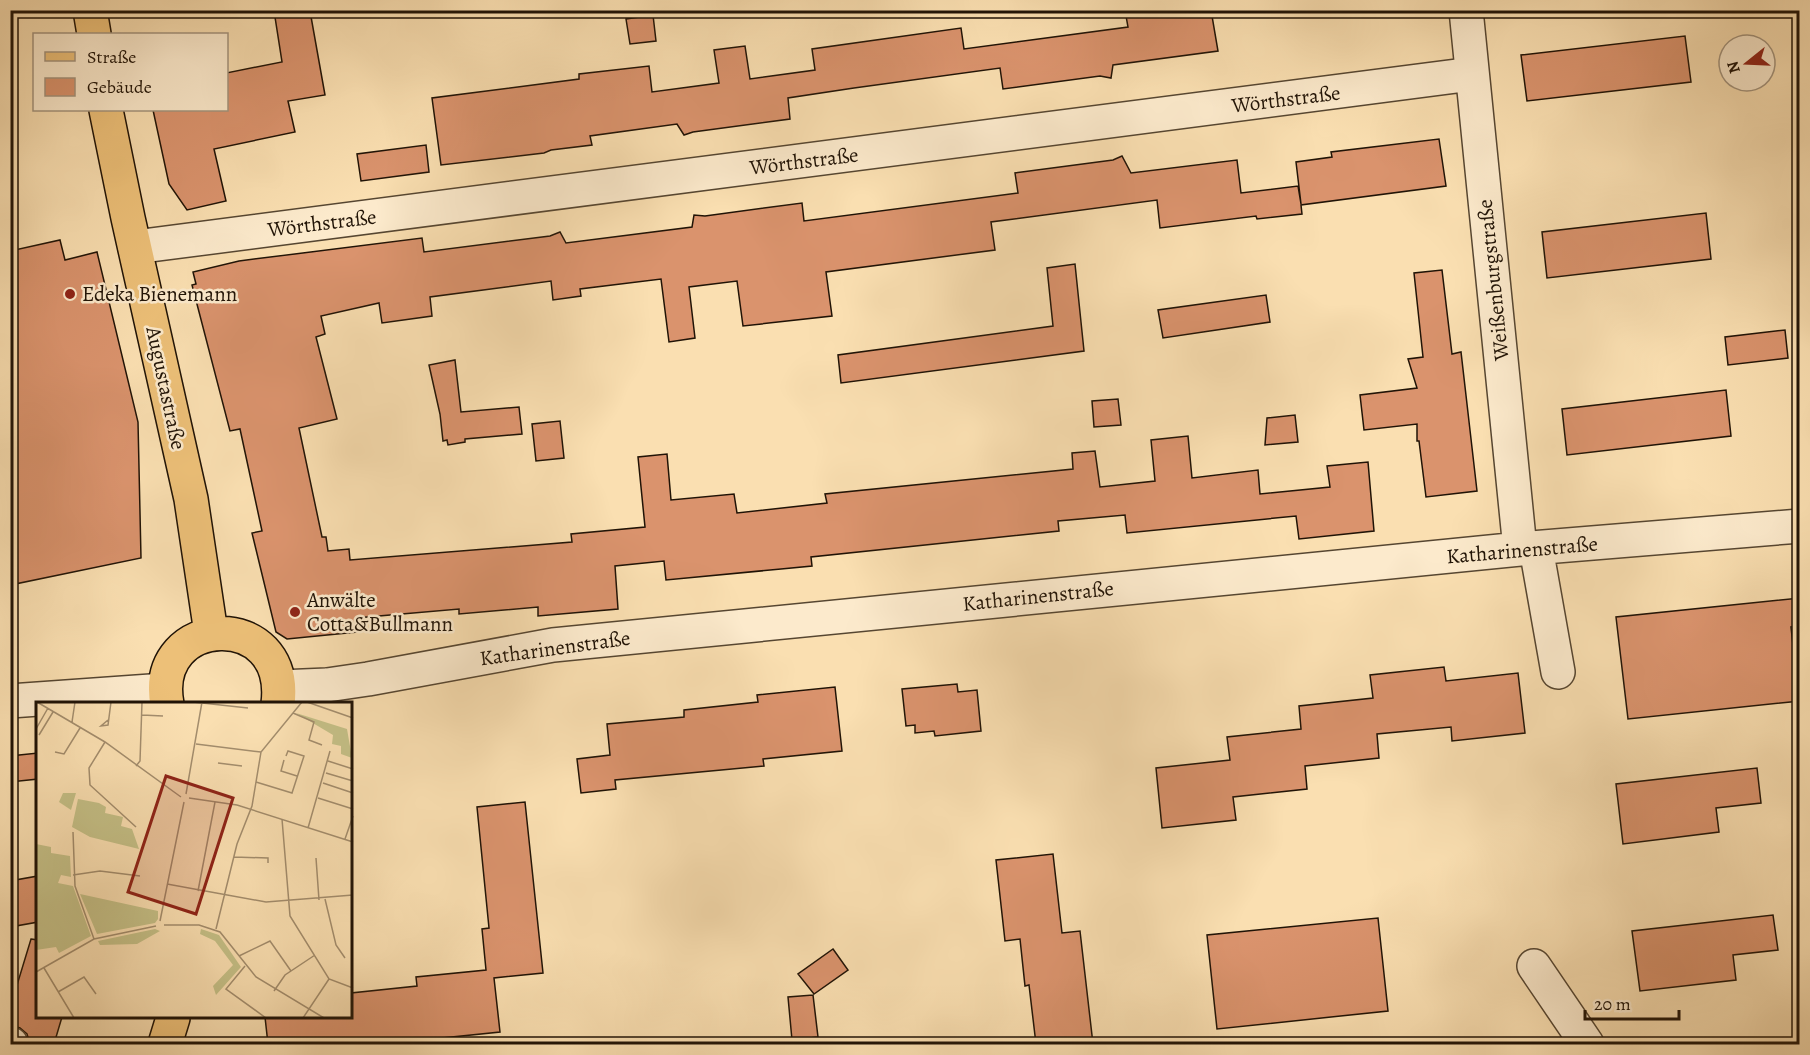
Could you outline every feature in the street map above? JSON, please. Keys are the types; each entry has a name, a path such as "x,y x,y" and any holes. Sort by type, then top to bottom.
{"main road":[{"path":"90,10 94,33"},
{"name":"Augustastraße","path":"106,111 191,499 211,633"},
{"path":"166,697 168,671 177,654 192,640 211,633 230,633 249,639 265,651 275,668 279,695"},
{"path":"165,1044 172,1019"}],"street":[{"name":"Weißenburgstraße","path":"1467,10 1472,74 1528,548 1558,672"},
{"name":"Wörthstraße","path":"135,247 1472,74"},
{"name":"Katharinenstraße","path":"279,695 553,645 1528,548 1800,526"},
{"path":"10,701 166,697"},
{"path":"1534,966 1587,1044"}],"building":[{"path":"1166,10 1211,10 1218,51 1113,65 1111,78 1100,76 1003,89 1000,68 854,88 788,98 790,119 684,135 677,124 590,136 592,145 441,165 432,98 579,79 579,74 649,66 652,92 719,83 714,50 745,46 750,79 815,70 812,49 961,28 964,49 1128,27 1126,16"},
{"path":"310,11 325,95 288,101 295,132 214,149 226,201 187,210 169,184 153,111 228,111 228,73 282,62 275,17"},
{"path":"653,15 656,41 630,44 626,19"},
{"path":"1685,36 1691,82 1527,101 1521,55"},
{"path":"1439,139 1446,186 1301,205 1302,214 1257,219 1256,216 1160,228 1157,200 991,222 995,250 826,272 832,316 743,326 737,281 689,287 695,338 669,342 661,279 580,289 581,296 553,300 551,281 430,297 432,316 382,323 379,303 321,316 325,334 316,337 337,419 299,428 322,537 326,537 328,551 349,549 350,560 572,542 571,534 645,527 638,457 667,454 671,500 734,494 737,513 827,503 825,494 1073,469 1072,453 1095,451 1100,487 1155,481 1151,440 1188,436 1192,478 1258,470 1260,494 1330,487 1327,466 1368,462 1374,531 1299,539 1296,516 1127,533 1125,515 1058,521 1059,531 811,557 812,566 666,580 664,561 615,566 618,609 538,616 538,607 459,614 459,609 356,618 357,632 287,639 276,632 252,533 262,531 240,429 230,431 192,285 196,284 193,272 239,261 422,238 424,252 550,236 560,232 566,243 692,227 694,215 705,216 802,203 804,221 1018,193 1015,173 1113,160 1122,156 1131,173 1237,160 1241,193 1298,186 1301,204 1296,162 1332,157 1331,152"},
{"path":"426,145 429,172 361,181 357,154"},
{"path":"1706,213 1711,259 1547,278 1542,232"},
{"path":"60,240 65,260 97,252 138,422 141,558 15,584 10,564 10,251"},
{"path":"1075,264 1084,351 841,383 838,355 1053,326 1047,268"},
{"path":"1442,270 1452,354 1461,352 1477,491 1426,497 1419,441 1417,441 1417,424 1364,430 1360,395 1417,388 1408,359 1423,357 1414,273"},
{"path":"1266,295 1270,322 1163,338 1158,310"},
{"path":"1785,330 1788,358 1728,365 1725,337"},
{"path":"455,360 461,412 519,407 522,434 465,439 465,442 448,445 447,440 443,441 440,414 429,365"},
{"path":"1726,390 1731,436 1567,455 1562,409"},
{"path":"1118,399 1121,425 1094,427 1092,401"},
{"path":"1295,415 1298,442 1265,445 1267,418"},
{"path":"560,421 564,458 536,461 532,424"},
{"path":"1800,598 1800,626 1791,627 1796,673 1800,673 1800,701 1628,719 1616,617"},
{"path":"1444,667 1446,681 1518,673 1525,733 1452,741 1451,727 1377,734 1379,758 1305,766 1307,789 1233,797 1236,820 1162,828 1156,768 1230,760 1227,737 1301,729 1299,706 1373,698 1370,675"},
{"path":"957,684 958,692 977,690 981,731 935,736 934,731 915,733 915,725 906,726 902,689"},
{"path":"835,687 842,751 763,759 764,766 615,780 616,789 581,793 577,759 610,755 607,724 684,717 684,710 758,702 757,695"},
{"path":"36,753 36,779 10,782 10,756"},
{"path":"1757,768 1761,803 1716,808 1719,832 1623,844 1616,784"},
{"path":"525,802 543,973 494,978 500,1032 423,1040 423,1044 268,1044 265,1019 352,1019 352,993 417,986 416,977 486,970 482,929 489,928 477,807"},
{"path":"1053,854 1062,933 1080,931 1093,1044 1036,1044 1029,985 1025,986 1020,939 1005,941 996,860"},
{"path":"36,876 36,922 10,927 10,881"},
{"path":"1773,915 1778,950 1733,955 1736,980 1640,991 1632,931"},
{"path":"1378,918 1388,1011 1217,1029 1207,935"},
{"path":"31,939 36,940 36,1019 61,1019 54,1044 30,1044 27,1034 20,1028 10,1025 10,1008"},
{"path":"833,949 848,970 814,994 798,974"},
{"path":"813,995 818,1037 792,1040 788,997"}],"place":[{"name":"Edeka Bienemann","path":"70,294"},
{"name":"Anwälte Cotta&Bullmann","path":"295,612"}]}
